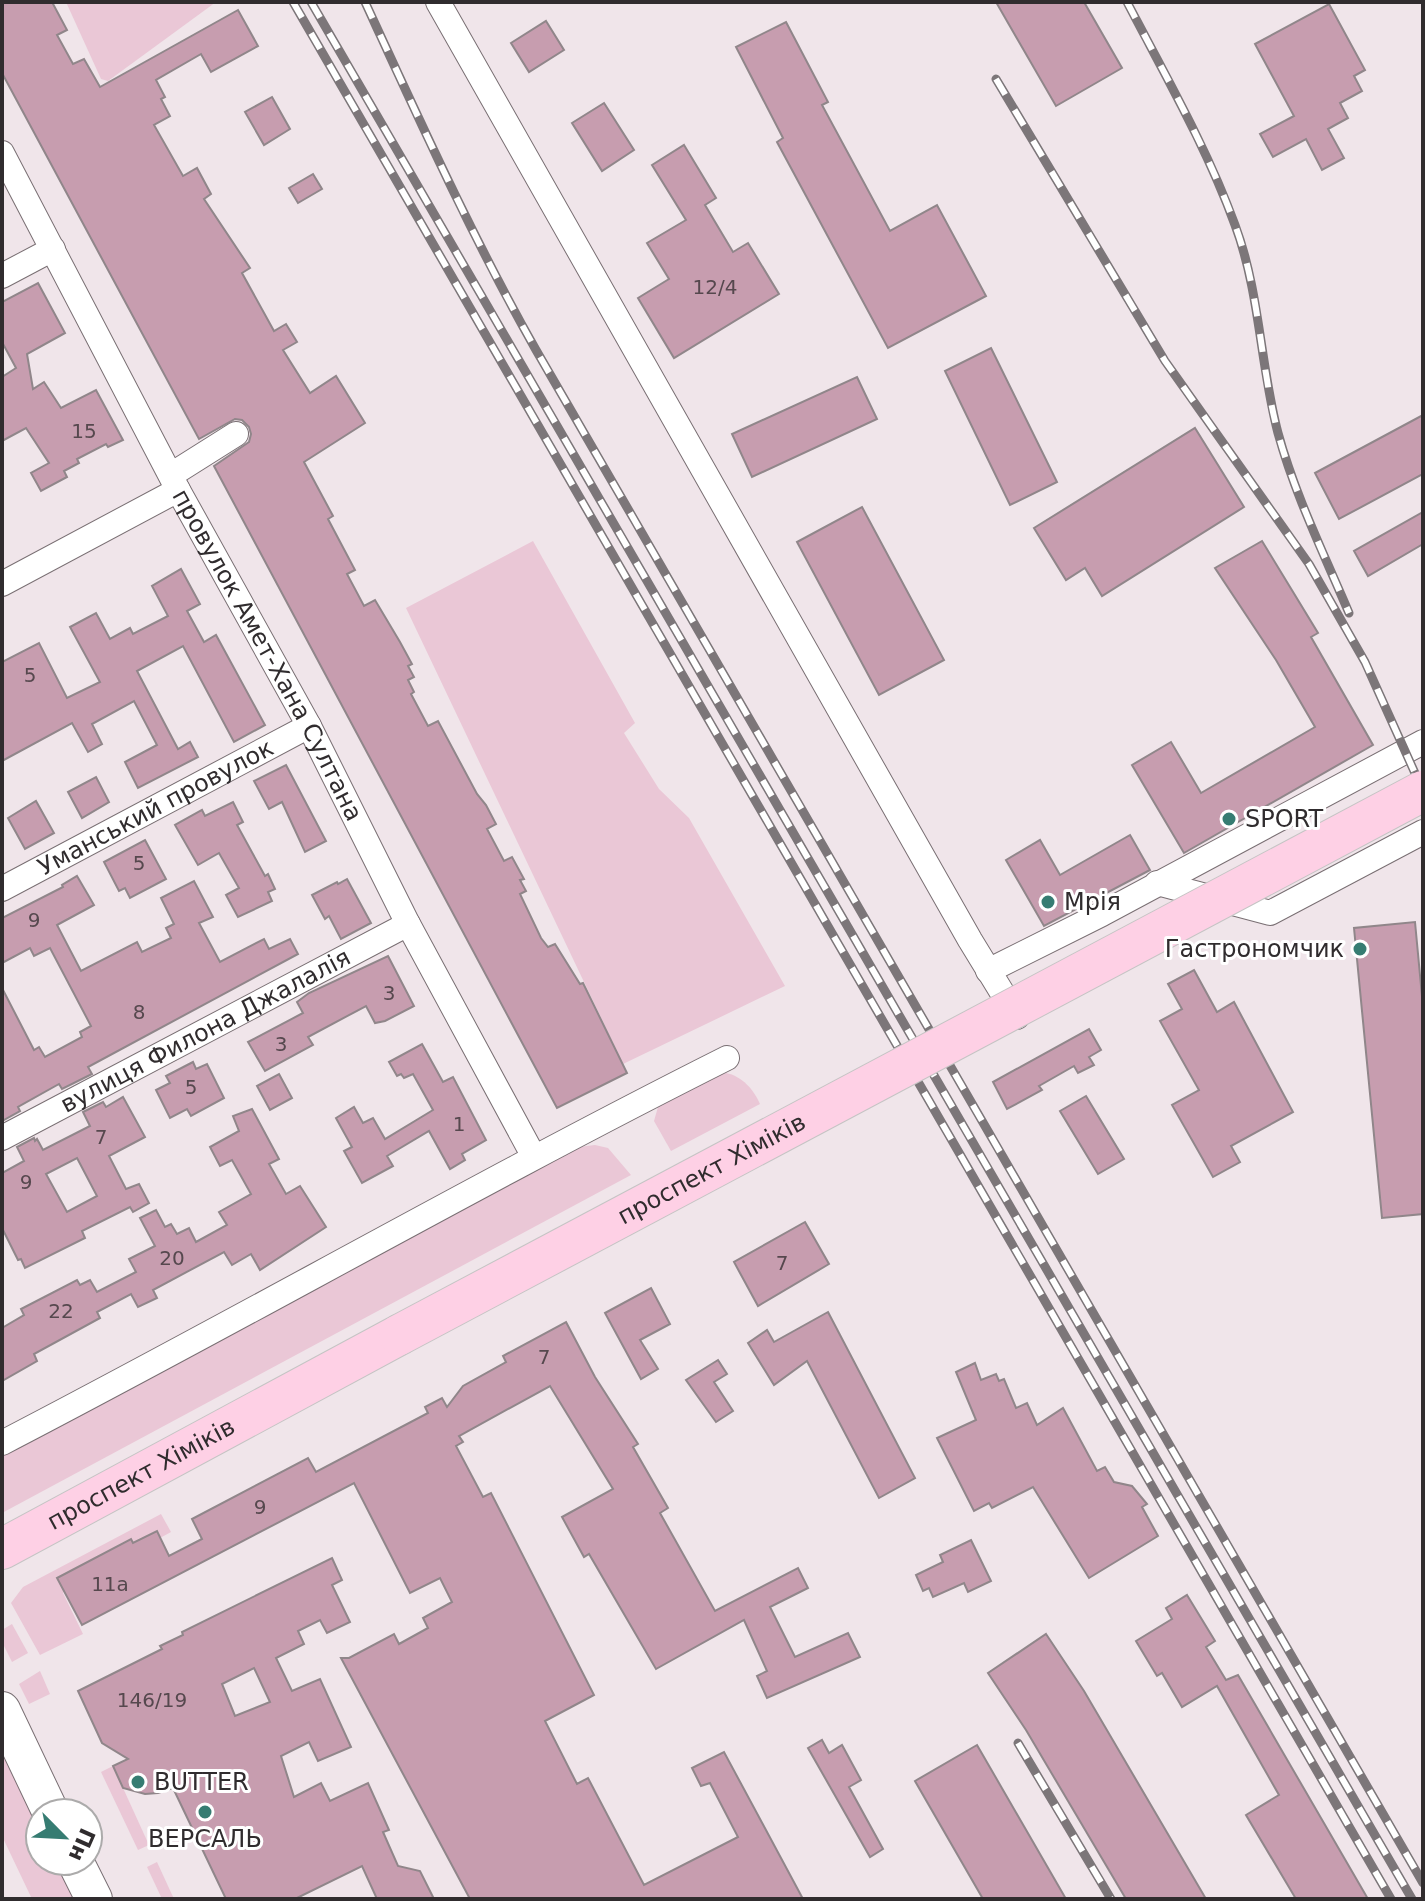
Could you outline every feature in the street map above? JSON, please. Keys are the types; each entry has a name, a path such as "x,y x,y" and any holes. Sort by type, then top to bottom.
{"main road":[{"name":"проспект Хіміків","path":"2,1549 1423,791"},
{"path":"2,1710 43,1797"},
{"path":"83,1877 94,1899"}],"street":[{"path":"438,2 1016,1018 1232,903"},
{"name":"провулок Амет-Хана Султана","path":"2,153 174,482 309,726 408,924 534,1157"},
{"path":"2,276 53,249"},
{"path":"2,584 174,482 236,434"},
{"name":"Уманський провулок","path":"2,889 309,726"},
{"path":"988,971 1423,742"},
{"path":"1157,883 1270,913 1423,832"},
{"name":"вулиця Филона Джалалія","path":"2,1138 408,924"},
{"path":"1052,939 1082,981"},
{"path":"2,1443 236,1320 534,1157 727,1058"}],"shaded area":[{"path":"66,2 216,2 108,81 101,79"},
{"path":"533,541 635,723 624,733 659,789 689,818 785,986 623,1064 406,608"},
{"path":"726,1073 747,1084 760,1104 671,1151 654,1121 658,1107 708,1079"},
{"path":"595,1145 608,1148 631,1175 2,1513 2,1455 579,1147"},
{"path":"161,1514 171,1532 160,1538 133,1543 131,1539 58,1577 83,1634 40,1655 11,1603 23,1587"},
{"path":"12,1624 28,1653 12,1662 2,1642 2,1630"},
{"path":"40,1671 50,1694 29,1704 19,1684"},
{"path":"2,1745 27,1797 24,1797 24,1877 65,1877 75,1899 32,1899 2,1836"},
{"path":"113,1766 149,1845 138,1850 101,1772"},
{"path":"157,1862 174,1899 162,1899 147,1867"}],"building":[{"path":"2,2 52,2 67,30 57,35 73,64 84,59 100,87 238,10 258,46 211,72 201,54 156,80 170,116 154,125 183,176 197,168 211,194 204,199 250,268 242,273 274,331 286,324 297,342 283,350 310,393 336,376 365,423 304,462 333,516 328,519 355,570 347,574 364,606 375,600 400,642 412,664 408,666 414,677 408,680 414,692 411,694 428,726 438,721 486,805 496,824 487,829 504,861 512,857 524,879 520,880 526,891 520,894 541,938 548,947 555,944 580,984 583,983 627,1073 557,1108 214,466 249,442 249,427 242,420 235,419 199,439 2,73"},
{"path":"996,2 1084,2 1122,68 1056,106"},
{"path":"1329,4 1365,70 1354,76 1362,91 1340,103 1348,118 1328,129 1344,158 1322,170 1306,139 1273,157 1260,134 1294,116 1255,44"},
{"path":"546,21 564,50 529,72 511,43"},
{"path":"786,22 828,102 822,105 890,231 937,205 986,296 888,348 777,142 783,138 736,47"},
{"path":"272,97 290,129 264,145 245,112"},
{"path":"604,103 634,150 602,171 572,123"},
{"path":"684,145 716,198 705,205 733,252 748,243 779,294 674,358 638,298 669,279 647,243 686,220 652,165"},
{"path":"313,174 322,189 298,203 289,188"},
{"path":"38,283 65,333 27,354 33,389 44,382 61,408 96,390 123,440 108,447 106,444 77,459 79,463 64,471 67,477 41,491 31,473 49,463 26,428 2,441 2,377 16,368 2,342 2,302"},
{"path":"991,348 1057,482 1010,505 945,371"},
{"path":"857,377 877,419 752,477 732,434"},
{"path":"1423,415 1423,474 1339,519 1315,473"},
{"path":"1195,428 1244,507 1102,596 1085,568 1066,580 1034,528"},
{"path":"862,507 944,660 879,695 797,542"},
{"path":"1423,512 1423,544 1368,576 1354,551"},
{"path":"1262,541 1318,633 1311,637 1373,745 1184,853 1132,765 1171,742 1201,793 1315,727 1276,660 1215,568"},
{"path":"181,569 200,604 187,611 204,642 216,635 265,725 234,742 183,646 137,671 178,749 190,742 198,757 138,788 125,762 157,745 134,701 92,724 102,744 88,752 72,723 2,761 2,662 39,643 67,698 100,682 70,627 96,613 110,639 130,628 133,634 168,616 152,586"},
{"path":"286,765 326,841 305,852 282,802 269,809 254,781"},
{"path":"96,777 109,802 82,818 68,792"},
{"path":"36,801 54,833 25,849 8,818"},
{"path":"233,802 243,822 237,825 275,889 268,892 272,901 238,917 226,895 239,888 219,853 198,865 175,825 202,810 205,816"},
{"path":"1130,835 1150,870 1044,926 1006,860 1040,840 1060,875"},
{"path":"145,840 166,879 130,898 125,888 119,891 104,862"},
{"path":"77,876 94,905 57,925 81,971 137,942 142,952 171,938 166,928 174,924 161,898 194,881 213,917 199,923 220,962 264,939 269,949 290,939 298,954 88,1067 92,1074 62,1089 59,1084 18,1107 20,1111 2,1121 2,988 34,1050 39,1047 45,1057 82,1037 80,1032 91,1026 50,948 34,956 30,948 2,963 2,918 63,887"},
{"path":"347,879 371,923 341,939 329,916 325,919 312,895"},
{"path":"1415,922 1423,1007 1423,1214 1382,1218 1354,928"},
{"path":"388,956 414,1006 375,1023 366,1006 308,1037 313,1045 265,1071 248,1042 303,1013 297,1002 309,993"},
{"path":"1194,970 1217,1012 1234,1002 1293,1112 1231,1146 1240,1162 1213,1177 1172,1105 1199,1090 1160,1021 1182,1009 1168,984"},
{"path":"1089,1029 1101,1050 1089,1057 1094,1065 1078,1073 1074,1066 1039,1086 1042,1090 1007,1109 993,1082"},
{"path":"422,1044 443,1082 453,1077 486,1140 462,1154 465,1160 450,1169 429,1131 387,1156 393,1166 362,1183 344,1151 352,1147 336,1118 354,1107 363,1123 373,1118 385,1139 433,1110 413,1074 404,1078 401,1074 397,1076 389,1062"},
{"path":"193,1062 196,1069 207,1064 224,1098 191,1116 187,1109 170,1118 156,1090 170,1083 166,1076"},
{"path":"279,1074 292,1098 270,1110 257,1086"},
{"path":"1086,1096 1124,1159 1098,1174 1060,1111"},
{"path":"123,1097 145,1137 109,1156 126,1189 139,1184 149,1203 133,1212 130,1207 82,1231 85,1238 25,1268 2,1228 2,1173 24,1161 17,1147 34,1138 43,1150 90,1126 83,1112 103,1102 106,1107","holes":["77,1158 97,1196 67,1212 46,1174"]},
{"path":"252,1109 279,1159 269,1164 286,1194 300,1186 326,1227 260,1270 251,1254 232,1265 224,1252 153,1290 157,1298 138,1307 131,1294 97,1312 100,1318 34,1354 37,1361 2,1381 2,1328 24,1315 21,1309 77,1280 80,1285 90,1280 97,1292 136,1272 129,1259 155,1246 140,1218 156,1210 165,1227 171,1224 177,1234 189,1228 196,1242 227,1225 219,1212 251,1194 232,1160 220,1166 210,1147 239,1131 233,1116"},
{"path":"805,1222 829,1264 758,1306 734,1262"},
{"path":"651,1288 670,1324 640,1340 658,1369 641,1379 605,1313"},
{"path":"828,1312 915,1478 879,1498 807,1361 774,1385 748,1343 767,1330 774,1342"},
{"path":"566,1322 595,1377 638,1444 633,1447 668,1508 660,1513 715,1611 798,1568 808,1588 770,1607 795,1657 848,1633 860,1657 767,1698 757,1676 767,1671 744,1620 656,1669 589,1554 584,1557 562,1517 613,1489 550,1386 459,1436 463,1442 456,1446 483,1497 491,1493 594,1695 545,1721 577,1784 588,1778 644,1885 738,1837 710,1783 701,1786 692,1768 724,1752 803,1899 470,1899 341,1658 349,1658 394,1634 399,1644 428,1628 423,1618 452,1602 440,1578 410,1593 354,1483 82,1625 57,1578 131,1539 133,1543 157,1531 169,1556 202,1539 192,1519 308,1458 316,1472 428,1413 425,1407 442,1398 447,1407 463,1386 506,1362 503,1356"},
{"path":"718,1360 727,1374 714,1382 733,1411 716,1422 686,1380"},
{"path":"975,1363 981,1380 996,1374 999,1381 1004,1379 1016,1408 1027,1403 1037,1425 1063,1408 1097,1471 1105,1467 1114,1482 1132,1486 1147,1504 1142,1507 1158,1536 1089,1578 1033,1487 992,1508 989,1503 974,1511 937,1438 976,1420 956,1372"},
{"path":"971,1540 991,1581 968,1592 964,1583 933,1597 929,1588 923,1591 916,1575 943,1562 940,1555"},
{"path":"332,1558 342,1580 332,1585 350,1622 327,1633 320,1620 298,1631 304,1644 276,1658 292,1691 320,1679 351,1747 318,1761 309,1742 281,1756 294,1797 321,1783 330,1801 368,1783 389,1830 383,1832 398,1866 420,1871 434,1899 377,1899 362,1866 295,1899 226,1899 173,1788 145,1794 123,1788 113,1766 128,1759 102,1743 78,1691 162,1649 160,1646 183,1635 182,1632","holes":["254,1668 270,1702 235,1716 222,1684"]},
{"path":"1187,1595 1215,1641 1206,1647 1226,1680 1238,1675 1368,1899 1296,1899 1246,1815 1279,1795 1217,1686 1182,1707 1162,1673 1157,1676 1136,1641 1172,1619 1166,1608"},
{"path":"1046,1634 1084,1691 1206,1899 1126,1899 1026,1730 988,1673"},
{"path":"822,1740 829,1753 842,1745 861,1780 849,1787 883,1849 870,1857 808,1748"},
{"path":"977,1745 1066,1899 983,1899 915,1781"}],"railway":[{"path":"293,2 1391,1899"},
{"path":"311,2 1412,1899"},
{"path":"365,2 468,221 536,350 1423,1883"},
{"path":"1127,2 1199,140 1235,225 1250,276 1278,433 1301,502 1349,613"},
{"path":"996,79 1165,361 1309,564 1365,662 1423,791"},
{"path":"1018,1743 1111,1899"}],"place":[{"name":"SPORT","path":"1229,819"},
{"name":"Мрія","path":"1048,902"},
{"name":"Гастрономчик","path":"1360,949"},
{"name":"BUTTER","path":"138,1782"},
{"name":"ВЕРСАЛЬ","path":"205,1812"}]}
